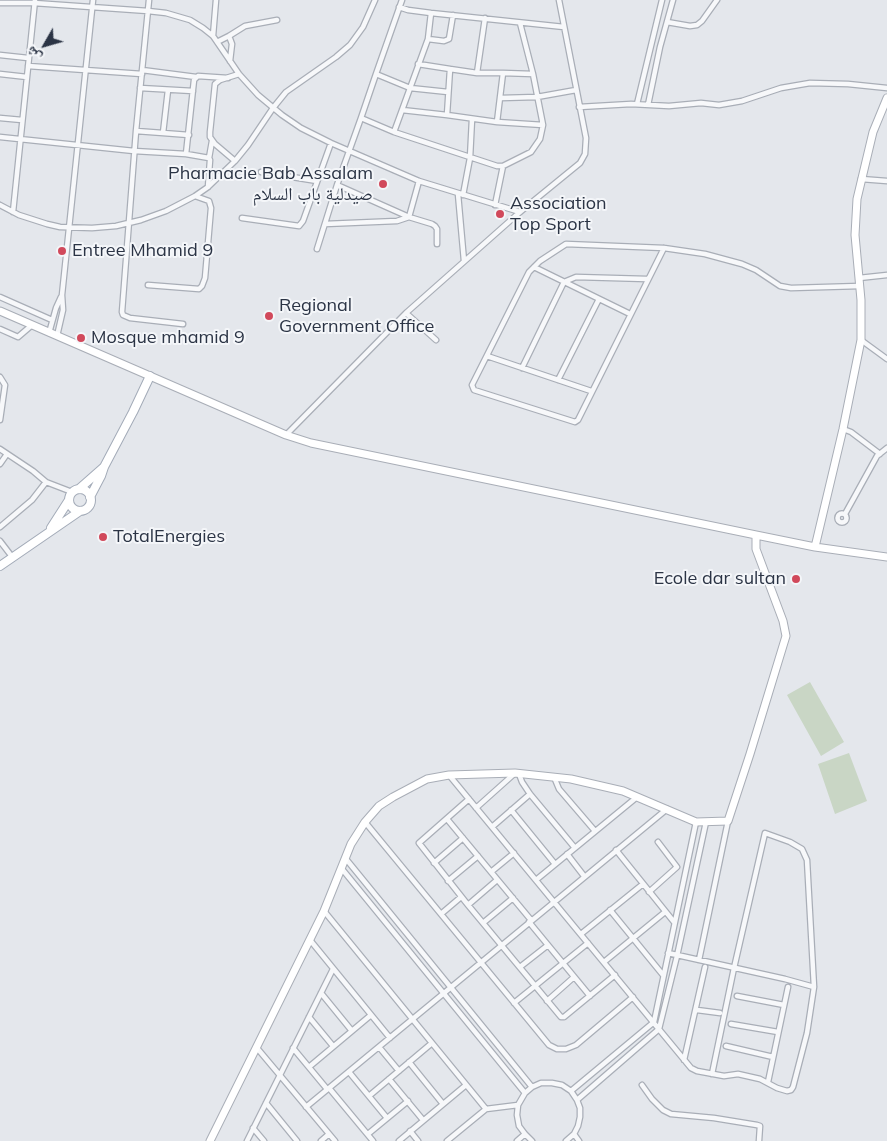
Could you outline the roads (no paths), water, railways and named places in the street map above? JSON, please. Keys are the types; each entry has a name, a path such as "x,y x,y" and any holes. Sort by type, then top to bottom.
{"main road":[{"path":"815,547 843,429 861,340 860,282 855,218 873,132 887,98"},
{"path":"0,311 286,435 311,443 815,547 887,557"},
{"path":"0,566 50,530 88,506 90,497 104,467 150,376"},
{"path":"50,530 73,494 104,467"},
{"path":"73,494 86,491 90,497"},
{"path":"73,494 73,508 80,510"},
{"path":"210,1141 324,911 351,844 365,822 379,806 410,786 427,779 449,774 517,773 554,777 595,784 637,797 696,822 728,821 786,636 783,621 756,549 756,535"}],"street":[{"path":"57,336 63,310 62,295 93,0"},
{"path":"149,0 134,152 122,309 123,315 130,318 183,324"},
{"path":"213,36 216,0"},
{"path":"0,205 13,212 47,224 92,228 129,224 166,211 195,196 208,187 235,161 286,92 350,45 363,27 375,0"},
{"path":"317,249 337,185 402,0"},
{"path":"286,435 406,313 520,212 573,170 583,158 586,138 559,0"},
{"path":"637,104 662,0"},
{"path":"648,105 672,0"},
{"path":"667,22 690,26 697,25 717,0"},
{"path":"13,212 35,2"},
{"path":"0,3 35,2 148,11 184,18 197,24 213,36 239,74 258,95 301,128 419,181 520,212"},
{"path":"400,7 431,13 564,27"},
{"path":"394,132 428,39 431,13"},
{"path":"428,39 444,41 449,39 453,15"},
{"path":"477,73 485,18"},
{"path":"217,42 245,26 277,20"},
{"path":"361,118 394,132 497,166 504,166 531,152 540,138 543,125 520,23"},
{"path":"229,36 232,44 230,61"},
{"path":"0,55 28,58"},
{"path":"418,64 477,73 533,74"},
{"path":"28,66 228,78"},
{"path":"447,115 450,69"},
{"path":"498,122 502,73"},
{"path":"0,81 0,74 27,77"},
{"path":"208,187 209,158 212,141 210,132 215,84 220,80 239,74"},
{"path":"376,74 410,88 448,92"},
{"path":"186,154 196,77"},
{"path":"579,107 637,104 662,106 701,103 726,104 742,101 781,88 810,83 887,88"},
{"path":"140,88 193,91"},
{"path":"163,133 168,90"},
{"path":"501,98 537,97 576,90"},
{"path":"402,110 498,122 543,125"},
{"path":"0,118 22,120"},
{"path":"464,261 460,195 470,158 472,119"},
{"path":"136,131 189,135"},
{"path":"0,137 134,152 186,154 209,158"},
{"path":"212,141 235,161"},
{"path":"242,218 299,226 331,143"},
{"path":"495,205 504,166"},
{"path":"261,172 318,180"},
{"path":"862,179 887,181"},
{"path":"325,224 397,222 409,216 419,181"},
{"path":"337,185 432,224 437,229 437,244"},
{"path":"148,285 199,288 202,286 205,278 211,208 209,202 195,196"},
{"path":"664,248 578,420 575,422 474,390 472,386 529,272 540,261 566,244 664,248 729,259 756,270 780,286 791,288 860,282 887,274"},
{"path":"534,267 630,314"},
{"path":"522,368 564,282 576,277 647,279"},
{"path":"49,333 62,295"},
{"path":"0,297 52,320"},
{"path":"558,380 598,299"},
{"path":"406,313 436,340"},
{"path":"0,329 18,337 32,325"},
{"path":"861,340 887,359"},
{"path":"487,356 591,391"},
{"path":"0,377 5,385 0,420"},
{"path":"843,429 851,432 880,454"},
{"path":"845,514 877,456 887,448"},
{"path":"0,449 46,482 73,494"},
{"path":"0,464 7,454"},
{"path":"0,527 32,500 46,482"},
{"path":"0,541 13,558"},
{"path":"476,808 517,773 530,794 575,848"},
{"path":"449,774 684,1060 695,1070 712,1074 724,1076 738,1074 768,1082 777,1088 787,1090 791,1090 794,1087 808,1033 814,987 807,860 802,850 790,842 765,833 712,1074"},
{"path":"554,777 559,789 595,831"},
{"path":"492,827 530,794"},
{"path":"536,880 637,797"},
{"path":"469,800 419,843 483,924 563,1017 615,975"},
{"path":"306,1107 667,809"},
{"path":"511,810 556,864"},
{"path":"447,819 513,898 548,945 590,996"},
{"path":"699,960 728,821"},
{"path":"365,822 548,1045 557,1049 566,1049 576,1045 633,997"},
{"path":"571,1091 654,1022 696,822"},
{"path":"577,1100 660,1029 706,822"},
{"path":"434,863 463,838"},
{"path":"649,892 678,867 658,842"},
{"path":"616,850 674,922"},
{"path":"491,872 514,853"},
{"path":"567,854 584,876"},
{"path":"448,881 478,856"},
{"path":"346,859 532,1087"},
{"path":"342,869 525,1094"},
{"path":"468,905 497,880"},
{"path":"581,934 643,884"},
{"path":"441,914 461,897"},
{"path":"483,924 513,898"},
{"path":"610,910 663,975"},
{"path":"324,911 486,1109"},
{"path":"604,962 665,912"},
{"path":"310,940 390,1038"},
{"path":"514,1003 588,943"},
{"path":"520,968 548,945"},
{"path":"668,953 814,987"},
{"path":"684,1060 705,967"},
{"path":"247,1141 333,969"},
{"path":"548,1001 574,977"},
{"path":"768,1082 788,987"},
{"path":"321,993 352,1031"},
{"path":"737,996 784,1005"},
{"path":"696,1010 720,1013"},
{"path":"309,1067 371,1015"},
{"path":"309,1017 333,1046"},
{"path":"731,1024 778,1032"},
{"path":"369,1096 432,1043"},
{"path":"726,1046 773,1057"},
{"path":"379,1047 399,1071"},
{"path":"257,1048 334,1141"},
{"path":"293,1048 374,1141"},
{"path":"409,1062 443,1104"},
{"path":"349,1072 387,1118"},
{"path":"389,1079 423,1120"},
{"path":"532,1141 525,1134 518,1120 518,1105 532,1087 541,1083 552,1083 562,1085 571,1091 577,1100 580,1118 574,1134 566,1141"},
{"path":"399,1141 466,1085"},
{"path":"642,1085 663,1110 671,1114 714,1118 760,1126 759,1141"},
{"path":"368,1134 408,1101"},
{"path":"266,1103 296,1141"},
{"path":"447,1141 486,1109 518,1105"},
{"path":"253,1128 264,1141"},
{"path":"410,1131 418,1141"},
{"path":"321,1141 329,1134"},
{"path":"517,1141 525,1134"},
{"path":"574,1134 579,1141"}],"place":[{"name":"Pharmacie Bab Assalam صيدلية باب السلام","path":"383,184"},
{"name":"Association Top Sport","path":"500,214"},
{"name":"Entree Mhamid 9","path":"62,251"},
{"name":"Regional Government Office","path":"269,316"},
{"name":"Mosque mhamid 9","path":"81,338"},
{"name":"TotalEnergies","path":"103,537"},
{"name":"Ecole dar sultan","path":"796,579"}]}
